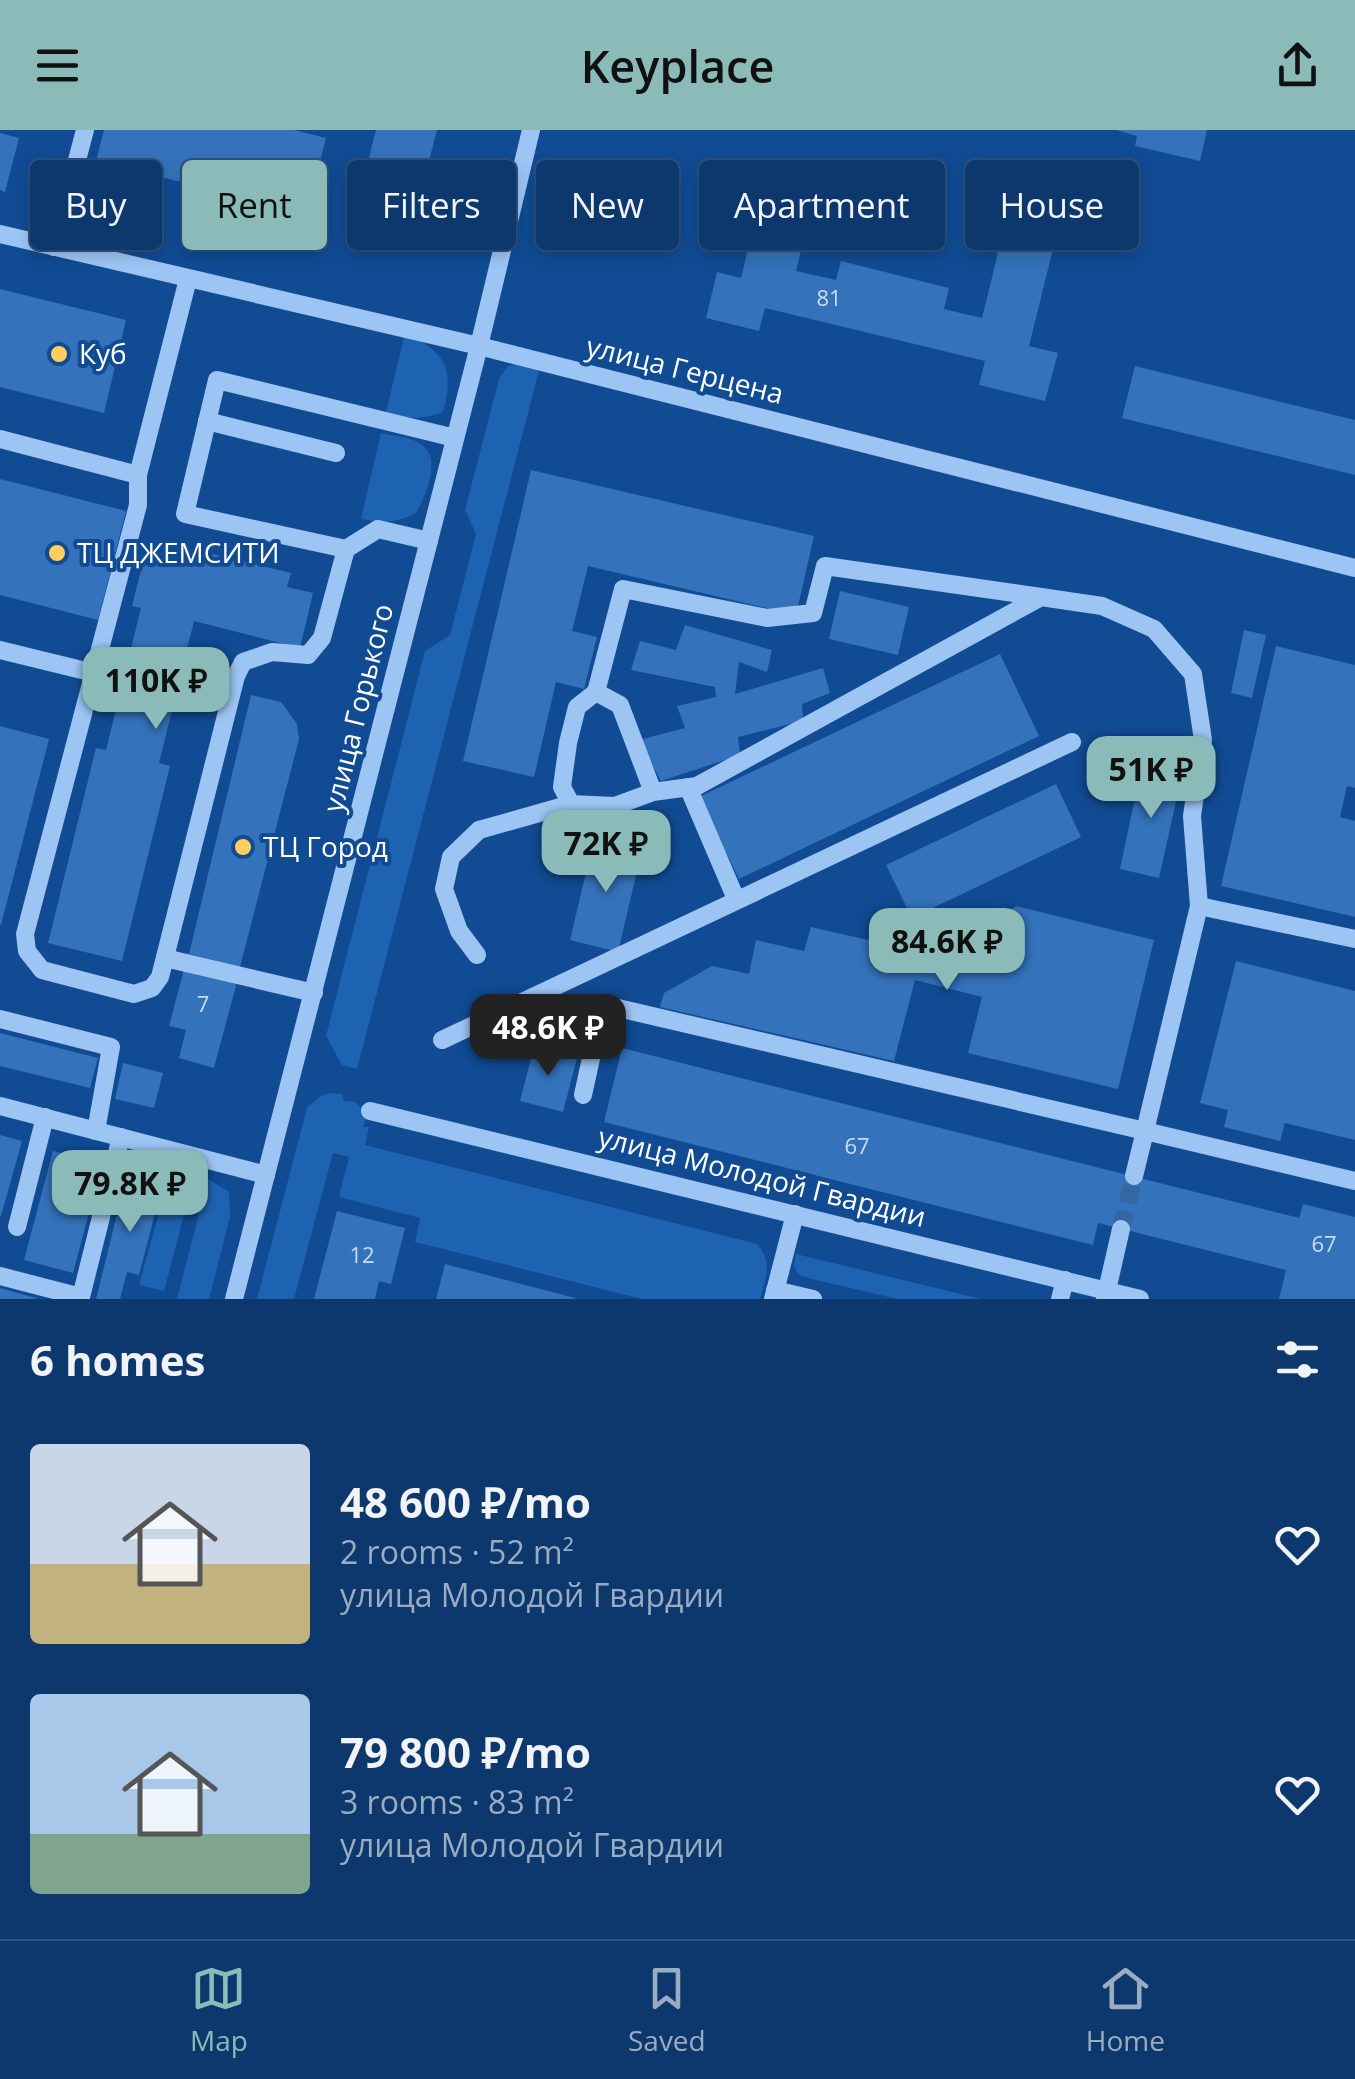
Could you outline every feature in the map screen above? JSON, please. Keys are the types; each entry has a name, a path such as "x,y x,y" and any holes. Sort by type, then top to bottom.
{"street":[{"path":"77,160 85,130"},
{"name":"улица Горького","path":"234,1299 456,438 531,130"},
{"name":"улица Герцена","path":"0,234 30,241"},
{"name":"улица Герцена","path":"67,250 479,346 1355,568"},
{"path":"188,279 138,475 138,505 25,934 27,951 42,970 134,994 152,988 160,976 236,676 243,662 272,652 308,654 322,638 346,550 378,530 430,540"},
{"path":"346,550 185,514 217,380 456,438"},
{"path":"208,420 336,452"},
{"path":"0,439 138,475"},
{"path":"571,804 562,787 568,743 577,708 596,692 623,589 768,618 813,613 825,566 1102,606 1154,629 1194,674 1203,740 1192,816 1198,906 1134,1176"},
{"path":"476,954 459,931 444,889 451,857 479,830 571,804 615,806 653,792 697,786 1041,597"},
{"path":"0,650 94,673"},
{"path":"596,692 620,705 653,792"},
{"path":"442,1040 1072,742"},
{"path":"688,787 736,899"},
{"path":"1198,906 1355,940"},
{"path":"165,958 314,993"},
{"path":"583,1095 600,1018 618,1008 1355,1182"},
{"path":"0,1019 111,1047 96,1131"},
{"path":"0,1106 266,1175"},
{"name":"улица Молодой Гвардии","path":"370,1111 1065,1280 1106,1295 1140,1299"},
{"path":"17,1228 45,1118"},
{"path":"0,1276 82,1297 121,1138"},
{"path":"795,1214 774,1294 813,1299"},
{"path":"1106,1295 1122,1229"},
{"path":"1060,1299 1065,1280"}],"shaded area":[{"path":"405,333 430,347 444,363 448,384 443,412 415,418 386,412"},
{"path":"520,363 540,367 357,1069 342,1065 326,1036 425,651 450,635 476,534 465,510 499,379 508,366"},
{"path":"381,433 417,442 431,459 424,497 416,513 402,519 361,519"},
{"path":"329,1093 342,1094 344,1101 355,1102 367,1114 363,1127 369,1127 365,1145 757,1244 767,1264 760,1299 642,1299 415,1242 420,1218 339,1197 349,1157 333,1153 294,1299 257,1299 307,1108"},
{"path":"208,1179 229,1192 230,1217 209,1299 177,1299"},
{"path":"160,1209 184,1215 164,1291 139,1285"},
{"path":"796,1254 981,1299 897,1299 808,1278 798,1274 794,1266"}],"building":[{"path":"104,130 294,130 326,138 320,160 182,160 182,182 162,177 162,160 96,160"},
{"path":"376,130 437,130 429,160 368,160"},
{"path":"1116,130 1207,130 1200,161 1135,146 1137,136"},
{"path":"0,133 19,138 5,192 0,190"},
{"path":"748,250 801,250 796,271 836,280 841,261 949,288 944,309 982,318 998,253 988,250 1053,250 1029,346 1058,353 1045,401 979,385 985,361 765,308 759,331 706,318 717,272 741,278"},
{"name":"Куб","path":"0,289 126,320 104,413 0,387"},
{"path":"1135,366 1355,420 1355,475 1122,418"},
{"path":"531,470 814,536 796,615 588,566 572,631 597,637 584,689 556,682 534,777 463,761"},
{"name":"ТЦ ДЖЕМСИТИ","path":"0,479 126,511 98,620 0,595"},
{"path":"146,550 198,563 200,551 291,573 287,587 313,593 300,648 194,621 159,763 170,766 122,961 48,943 96,748 106,750 141,608 132,606"},
{"path":"840,591 909,607 898,655 829,639"},
{"path":"685,625 772,650 767,672 739,662 735,694 823,668 830,693 802,704 803,721 738,737 740,755 661,781 639,740 685,728 677,706 716,697 715,687 631,670 640,641 676,650"},
{"path":"1244,630 1266,635 1252,698 1231,693"},
{"path":"1276,646 1355,665 1355,788 1347,786 1340,817 1355,821 1355,917 1221,886"},
{"path":"1000,654 1039,736 739,879 699,797"},
{"name":"ТЦ Город","path":"251,695 281,702 297,724 299,739 240,967 189,954"},
{"path":"0,726 49,739 1,925 0,924"},
{"path":"1142,765 1182,774 1159,878 1120,869"},
{"path":"1056,784 1081,837 912,918 886,865"},
{"path":"594,839 642,850 618,952 570,940"},
{"path":"1016,906 1154,940 1118,1089 968,1053 982,997 915,980 894,1061 660,1007 664,993 712,966 749,974 756,940 804,951 811,927 978,965 987,927"},
{"path":"1236,961 1355,991 1355,1140 1285,1123 1280,1141 1224,1127 1228,1110 1200,1103"},
{"path":"184,969 237,982 214,1068 179,1058 186,1030 169,1026"},
{"path":"0,1033 98,1058 90,1088 0,1066"},
{"path":"534,1047 577,1058 563,1112 520,1101"},
{"path":"622,1048 1299,1218 1303,1204 1355,1217 1355,1299 1279,1299 1286,1270 1098,1223 1093,1245 604,1122"},
{"path":"123,1063 163,1073 154,1108 115,1099"},
{"path":"0,1135 22,1141 1,1216 0,1216"},
{"path":"53,1151 102,1164 73,1273 24,1260"},
{"path":"127,1174 163,1183 139,1275 127,1272 120,1299 96,1299"},
{"path":"337,1211 405,1228 391,1284 379,1281 375,1299 314,1299"},
{"path":"445,1264 575,1298 575,1299 436,1299"},
{"path":"0,1288 36,1298 36,1299 0,1299"}],"tunnel":[{"path":"1121,1229 1134,1176"}],"place":[{"name":"Куб","path":"59,354"},
{"name":"ТЦ ДЖЕМСИТИ","path":"57,553"},
{"name":"ТЦ Город","path":"243,847"}]}
